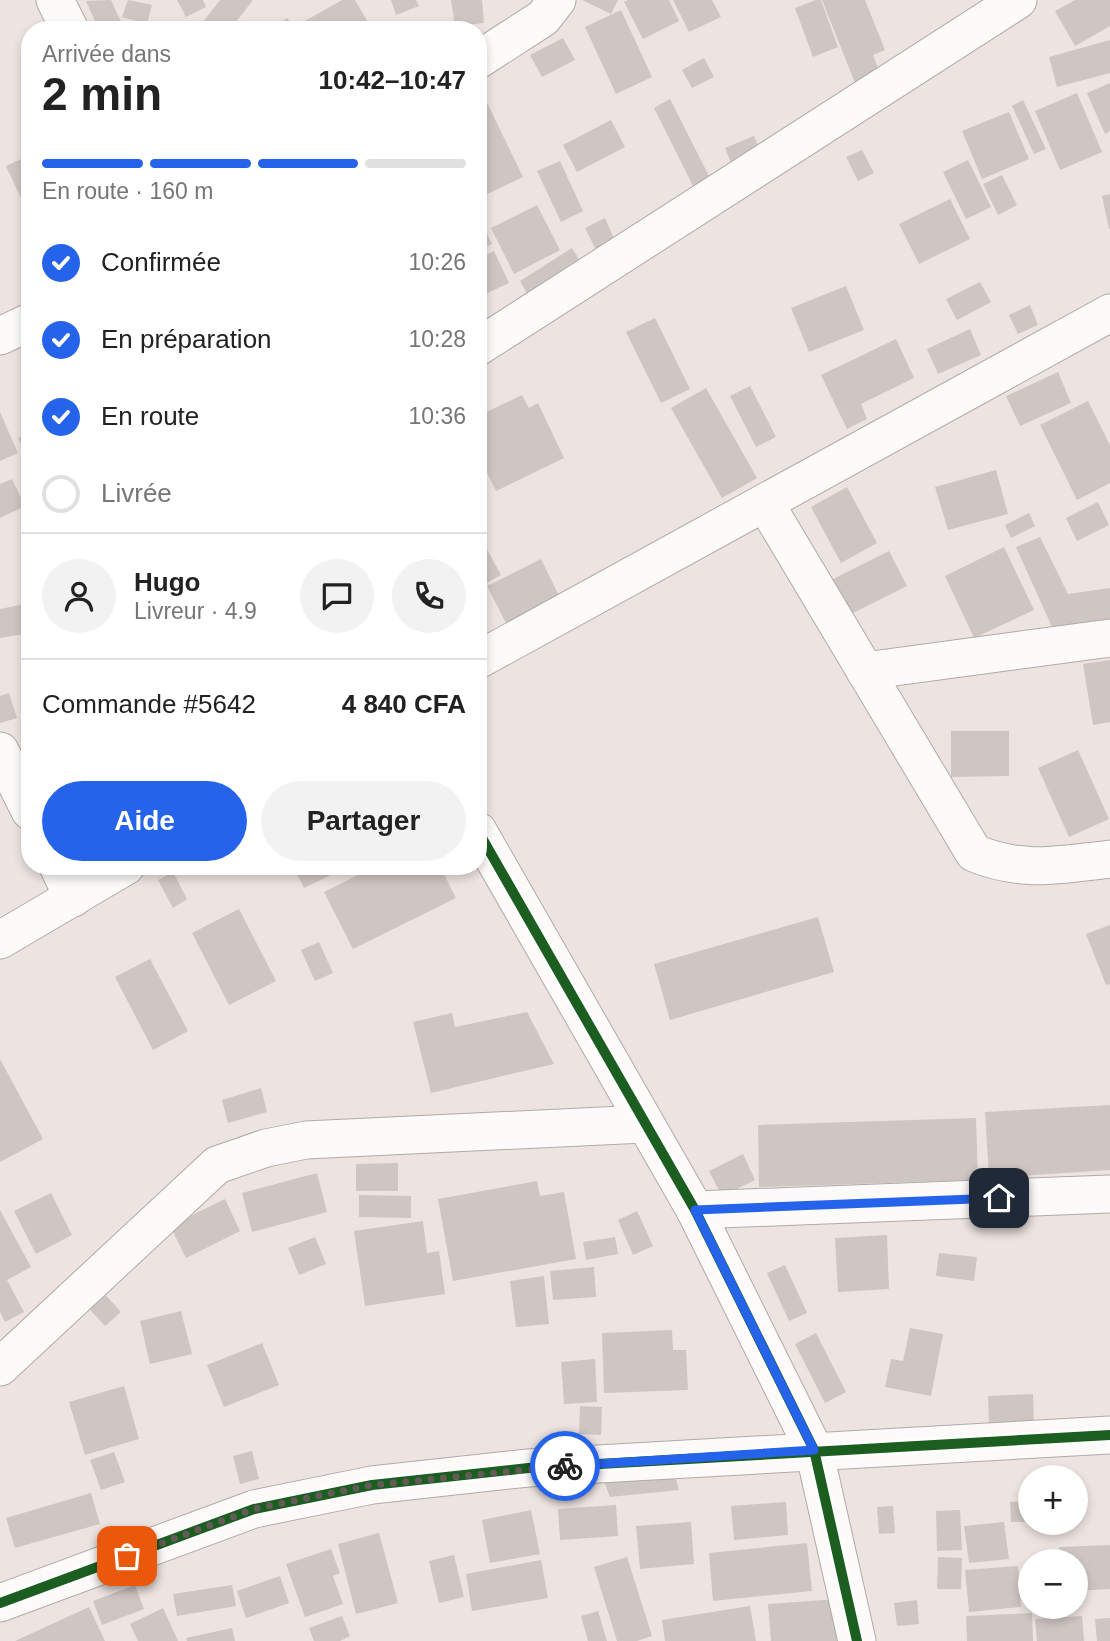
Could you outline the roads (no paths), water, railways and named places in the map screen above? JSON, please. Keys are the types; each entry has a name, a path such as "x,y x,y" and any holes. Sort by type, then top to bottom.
{"street":[{"path":"55,0 66,21"},
{"path":"487,55 543,18 557,0"},
{"path":"487,341 1018,0"},
{"path":"487,655 1110,313"},
{"path":"0,336 21,327"},
{"path":"765,503 974,853 1000,863 1038,868 1110,859"},
{"path":"865,671 1110,638"},
{"path":"0,751 21,793"},
{"path":"487,847 695,1210 814,1450 858,1641"},
{"path":"0,940 65,882 92,875"},
{"path":"0,1367 217,1165 240,1155 306,1140 644,1124"},
{"path":"695,1210 1110,1194"},
{"path":"0,1603 254,1509 359,1488 528,1468 1110,1435"}]}
